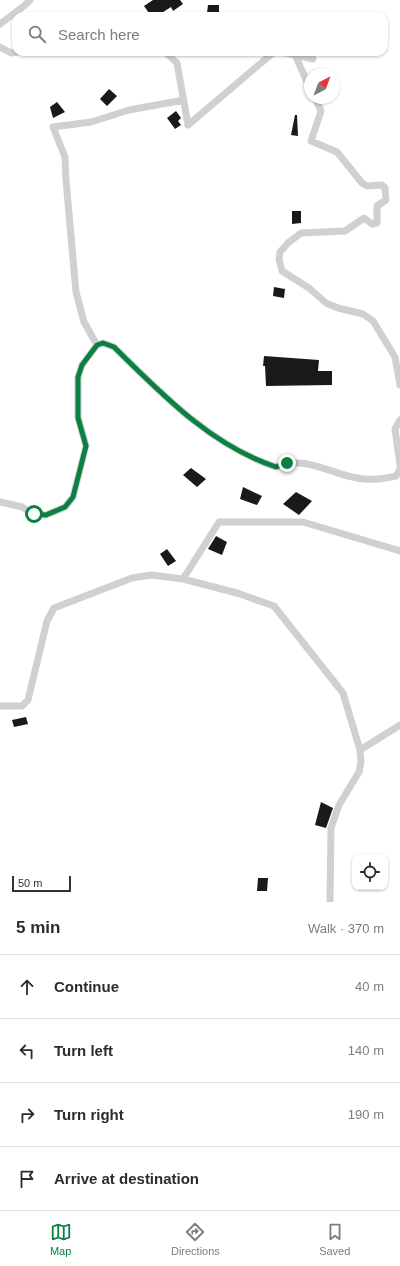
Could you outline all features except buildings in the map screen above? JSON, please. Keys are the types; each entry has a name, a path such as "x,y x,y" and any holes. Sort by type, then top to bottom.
{"street":[{"path":"16,12 30,0"},
{"path":"0,24 12,15"},
{"path":"0,47 12,53"},
{"path":"169,56 177,63 188,125 269,56"},
{"path":"295,56 304,75"},
{"path":"300,56 313,59"},
{"path":"97,345 84,322 76,292 65,157 53,127 91,122 129,110 184,100"},
{"path":"318,104 321,111 312,141 338,152 362,183 367,186 382,185 385,188 386,200 377,206 377,223 372,224 364,218 345,231 301,233 288,243 280,252 279,259 282,271 309,288 326,303 338,308 363,314 373,321 395,357 400,385"},
{"path":"0,502 22,507 34,514 46,515 65,507 73,497 86,446 78,418 78,377 82,365 97,345 103,343 114,347 173,405 199,426 216,438 263,463 276,467 287,463 302,462 357,478 380,480 396,476 400,469"},
{"path":"400,420 395,429 400,465"},
{"path":"183,579 219,522 303,522 400,551"},
{"path":"0,706 22,706 28,700 47,621 54,608 132,578 151,576 183,579 237,593 274,606 344,693 360,750 361,762 359,772 339,805 331,828 330,902"},
{"path":"360,750 400,725"}],"route":[{"path":"34,514 46,515 65,507 73,497 86,446 78,418 78,377 82,365 97,345 103,343 114,347 173,405 216,438 263,463 276,467 287,463"}]}
